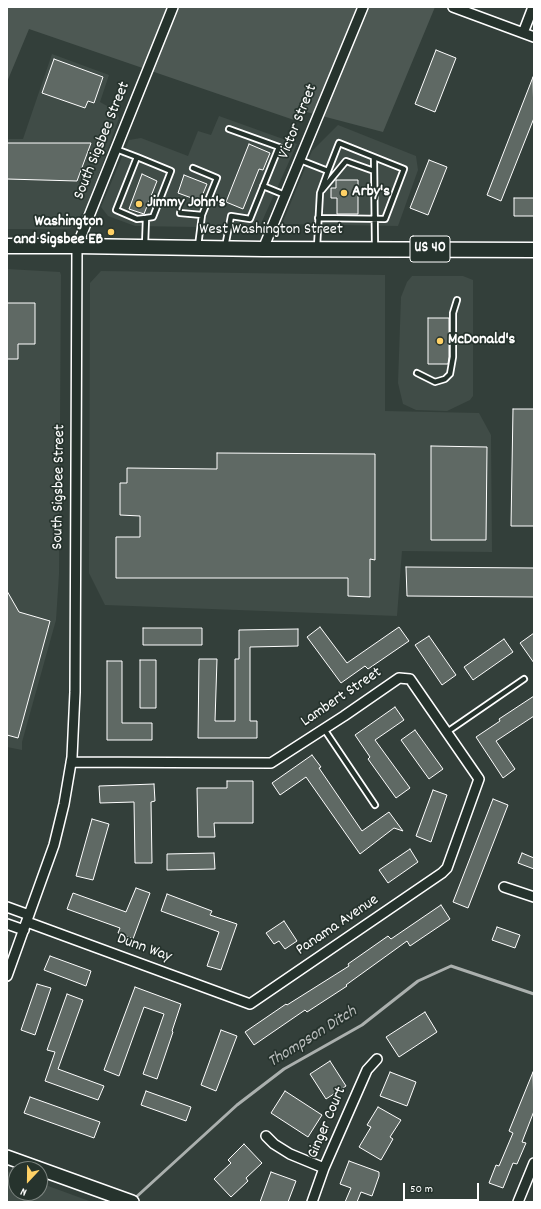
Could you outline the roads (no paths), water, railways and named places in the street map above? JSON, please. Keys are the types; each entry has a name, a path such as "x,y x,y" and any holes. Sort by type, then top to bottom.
{"main road":[{"name":"West Washington Street","path":"7,246 534,250"}],"street":[{"name":"South Sigsbee Street","path":"7,976 56,839 71,762 75,692 77,246 173,7"},
{"name":"Victor Street","path":"263,249 363,7"},
{"path":"453,7 534,37"},
{"path":"523,33 533,7"},
{"name":"Lambert Street","path":"71,762 270,763 324,729 399,678 410,679 479,779 446,868 442,873"},
{"name":"Panama Avenue","path":"250,1004 442,873"},
{"path":"504,887 534,897"},
{"path":"7,907 27,923"},
{"path":"7,924 27,923"},
{"name":"Dunn Way","path":"27,923 250,1004"},
{"name":"Ginger Court","path":"312,1202 324,1168 367,1070 377,1058"},
{"path":"266,1136 274,1144 290,1154 324,1168"},
{"path":"7,1157 126,1200"},
{"path":"518,1202 534,1163"}],"lane":[{"path":"225,248 231,216 250,219 278,147 230,128"},
{"path":"316,249 318,218 320,193 339,143 404,169 385,219 318,218"},
{"path":"116,149 137,157 171,171 153,217 137,219 116,210 137,157"},
{"path":"374,157 375,249"},
{"path":"300,160 328,171"},
{"path":"320,193 346,160 374,171"},
{"path":"193,168 217,178 202,215 198,248"},
{"path":"263,186 285,195"},
{"path":"180,213 202,215"},
{"path":"145,247 146,218"},
{"path":"417,373 435,382 445,379 450,374 453,357 453,313 457,300"},
{"path":"447,732 524,678"},
{"path":"324,729 374,805"}],"waterway":[{"name":"Thompson Ditch","path":"134,1199 237,1105 284,1069 362,1025 418,981 451,966 534,994"}],"place":[{"name":"Arby's","path":"344,193"},
{"name":"Jimmy John's","path":"139,204"},
{"name":"Washington and Sigsbee EB","path":"111,232"},
{"name":"McDonald's","path":"440,341"}]}
